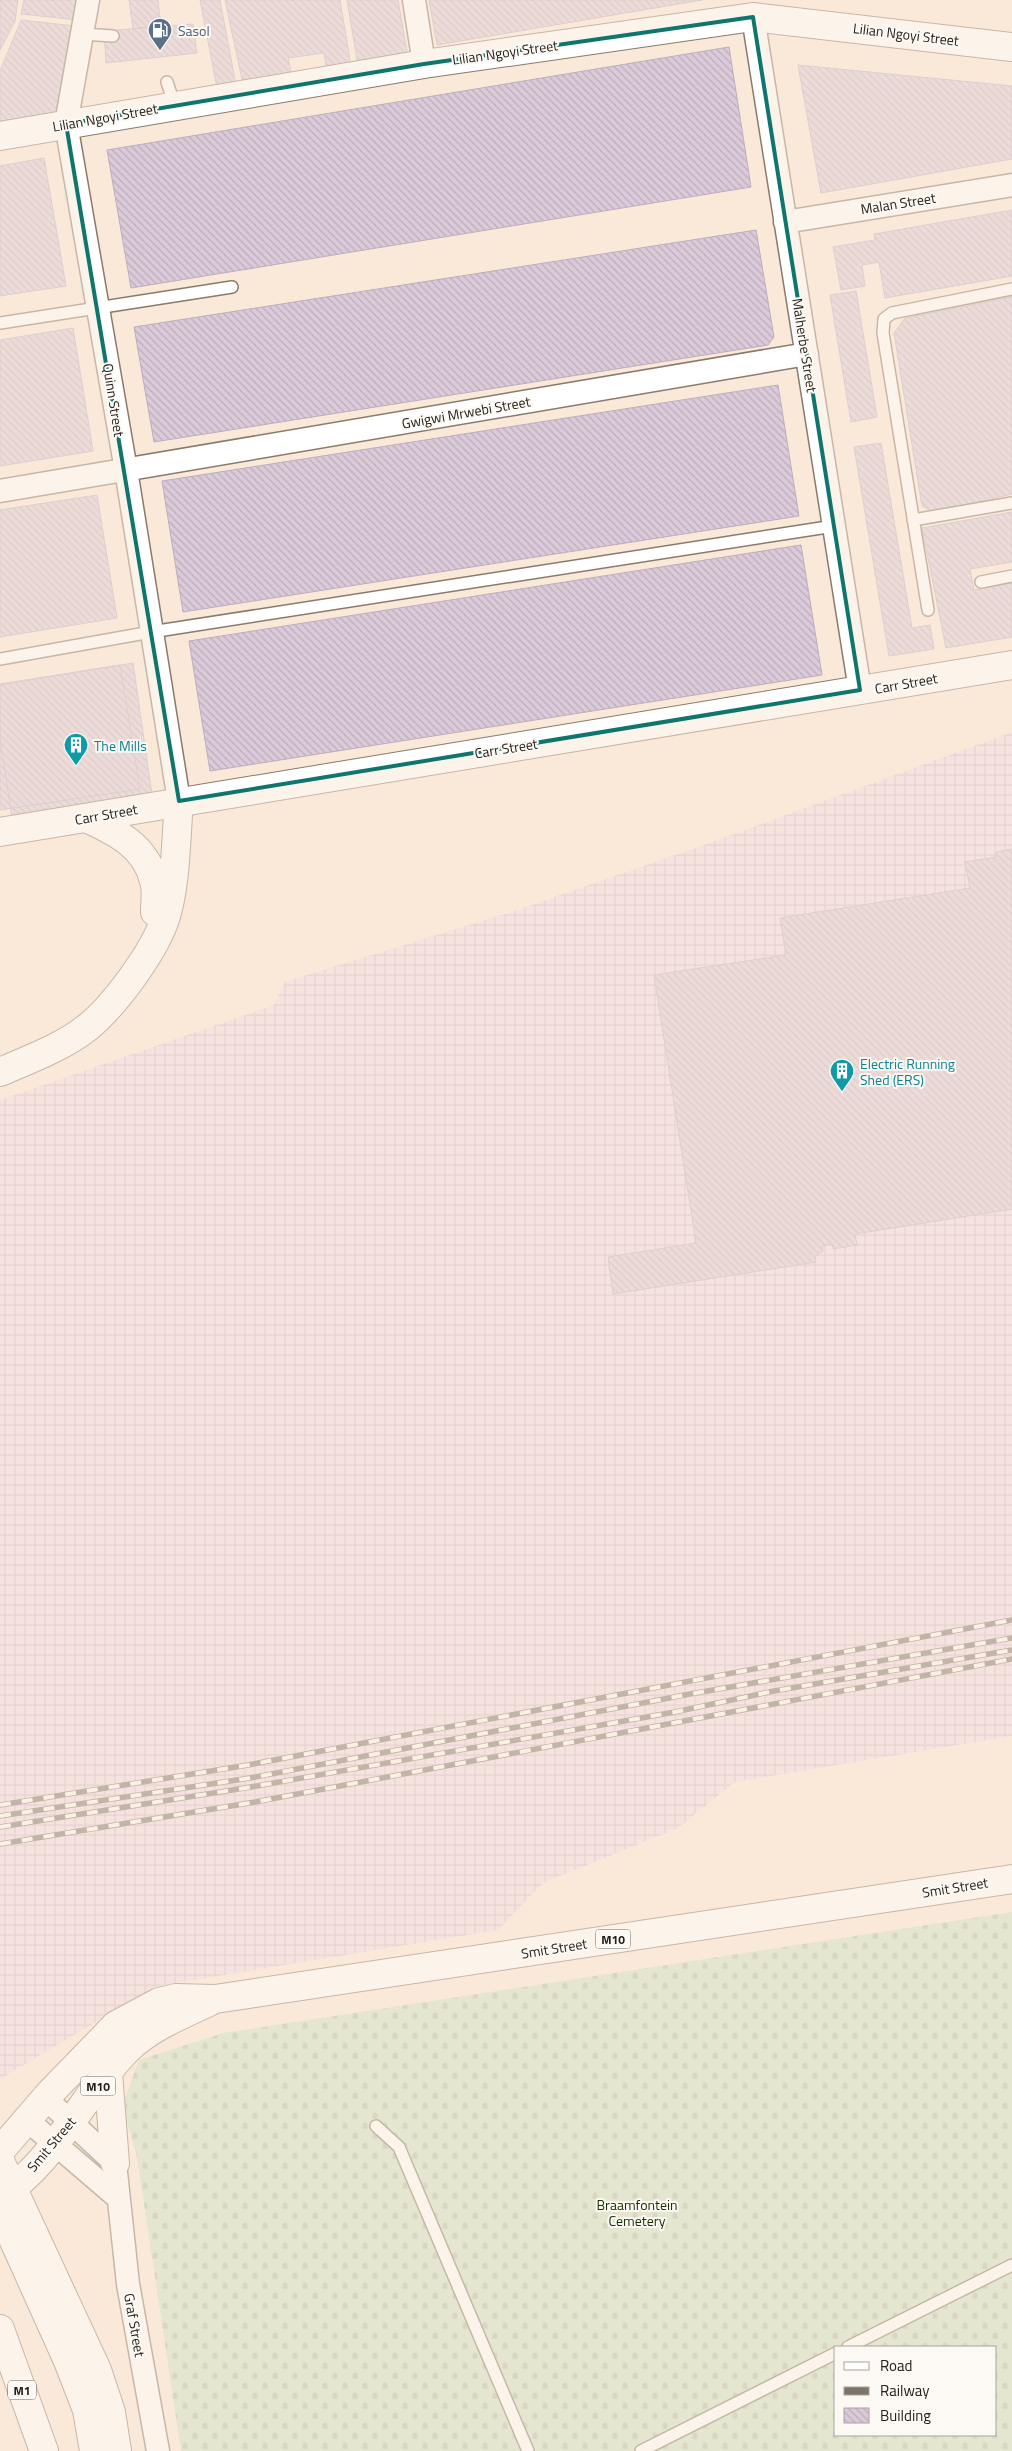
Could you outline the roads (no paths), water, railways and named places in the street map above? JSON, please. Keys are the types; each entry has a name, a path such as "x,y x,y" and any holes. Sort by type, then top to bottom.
{"main road":[{"name":"Lilian Ngoyi Street","path":"0,136 66,124 171,94 424,64 752,9 1012,47"},
{"name":"Carr Street","path":"0,832 1012,665"},
{"path":"0,1072 40,1055 89,1026 125,986 164,922 170,900 179,801"},
{"path":"86,818 118,833 145,859 155,883 156,938"},
{"name":"Smit Street","path":"0,2151 45,2098 116,2025 159,2002 176,1998 215,2000 1012,1879"},
{"name":"Smit Street","path":"5,2205 128,2049 155,2029 215,2000"},
{"path":"108,2073 115,2163"},
{"path":"0,2161 5,2205 87,2410 94,2451"},
{"path":"5,2205 48,2268 96,2370 111,2412 117,2451"},
{"name":"M1","path":"0,2329 44,2451"}],"street":[{"name":"Quinn Street","path":"88,0 66,124 126,470 179,801"},
{"path":"414,0 424,64"},
{"name":"Malherbe Street","path":"752,9 860,690"},
{"name":"Malan Street","path":"785,222 1012,185"},
{"name":"Gwigwi Mrwebi Street","path":"0,491 807,354"},
{"path":"45,2098 115,2163"},
{"path":"27,2120 117,2198"},
{"name":"Graf Street","path":"115,2163 117,2198 128,2284 158,2451"}],"lane":[{"path":"82,34 113,36"},
{"path":"0,323 232,287"},
{"path":"928,610 883,333 884,319 892,313 1012,289"},
{"path":"912,520 1012,503"},
{"path":"0,659 151,632 834,526"},
{"path":"981,582 1012,576"},
{"path":"376,2126 399,2147 528,2451"},
{"path":"850,2346 1012,2265"},
{"path":"642,2451 834,2354"}],"railway":[{"path":"0,1805 248,1765 1012,1620"},
{"path":"0,1816 250,1778 690,1694 1012,1638"},
{"path":"0,1827 251,1787 675,1712 774,1691 1012,1650"},
{"path":"0,1844 255,1802 1012,1659"}],"place":[{"name":"Sasol","path":"160,51"},
{"name":"The Mills","path":"76,766"},
{"name":"Electric Running Shed (ERS)","path":"842,1092"}],"park label":[{"name":"Braamfontein Cemetery","path":"637,2212"}]}
